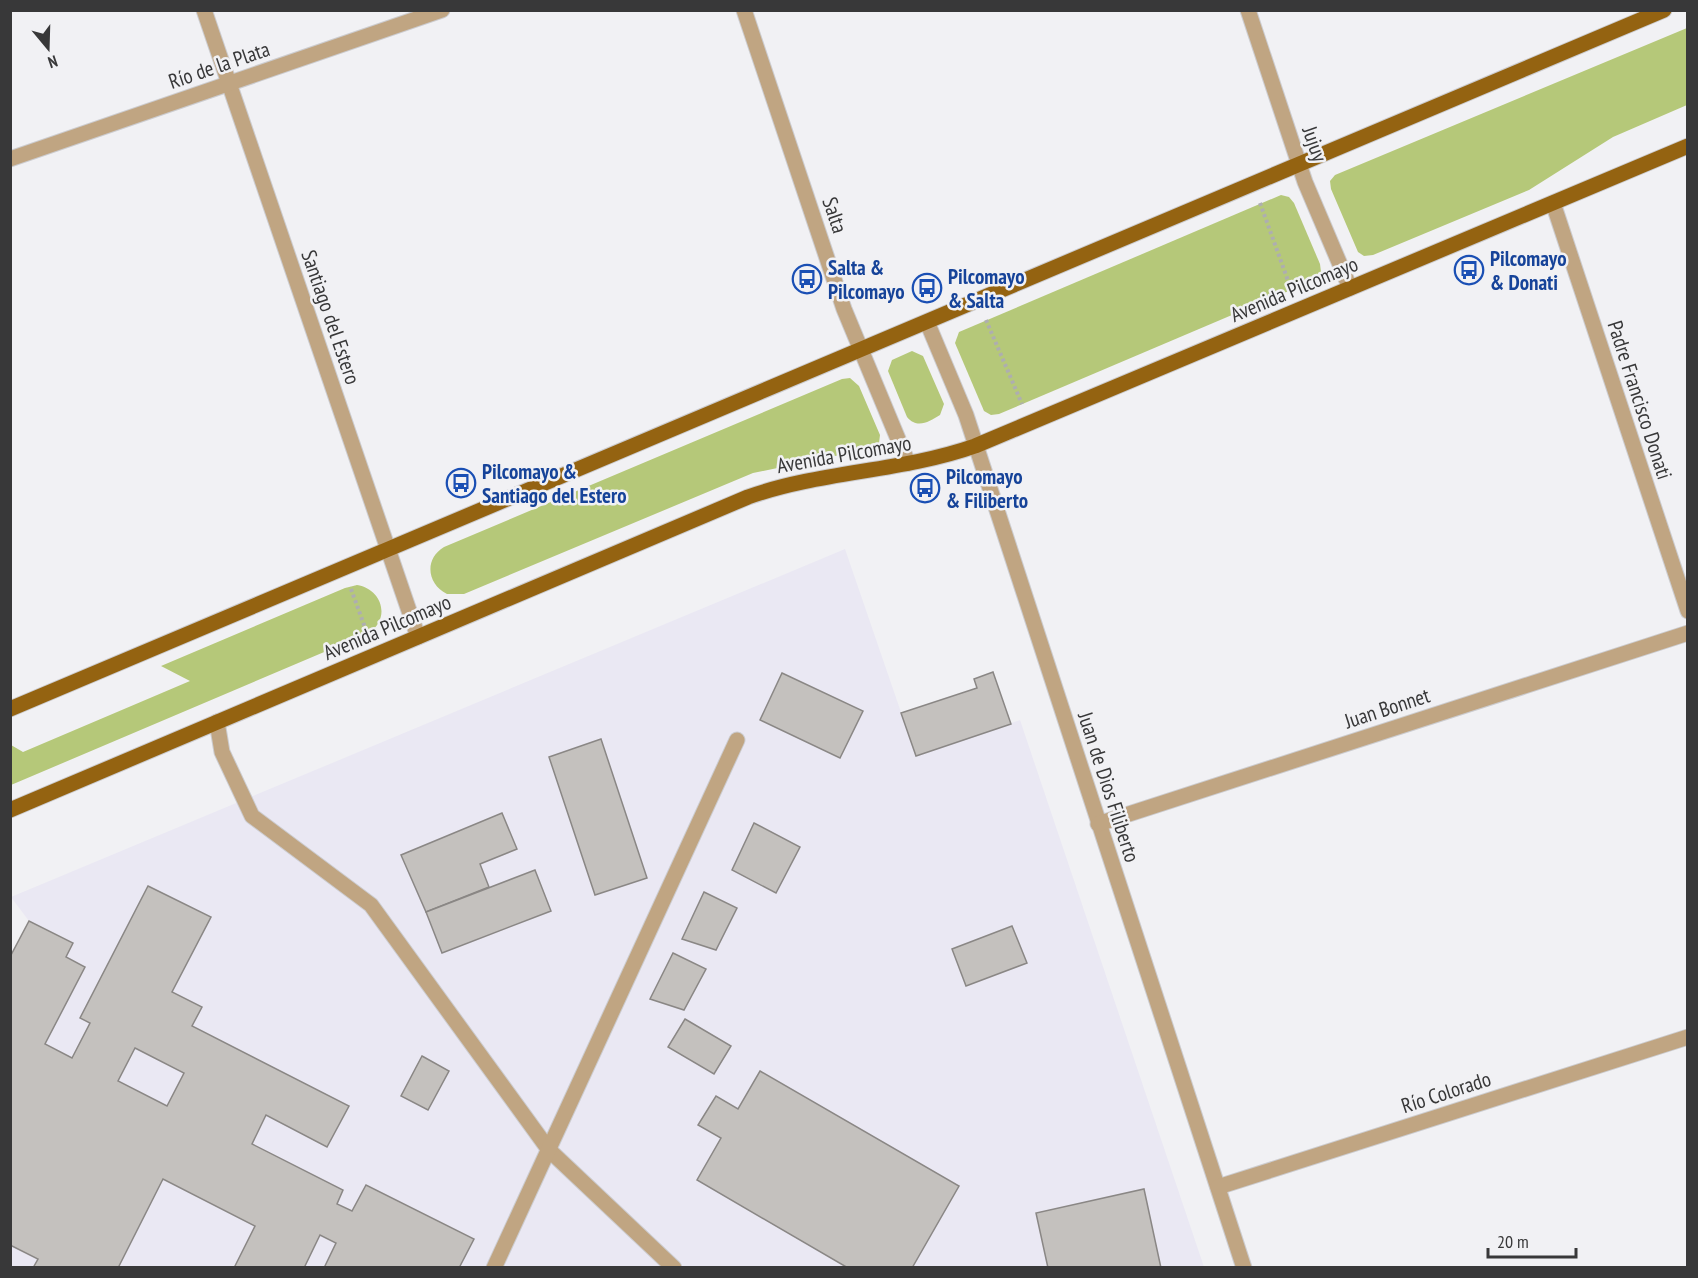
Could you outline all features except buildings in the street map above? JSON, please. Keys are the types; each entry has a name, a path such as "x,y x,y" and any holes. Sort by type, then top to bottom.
{"main road":[{"path":"10,710 1665,10"},
{"name":"Avenida Pilcomayo","path":"10,810 756,494 801,481 908,464 975,446 1688,146"}],"street":[{"name":"Santiago del Estero","path":"204,10 418,637"},
{"name":"Río de la Plata","path":"10,159 442,10"},
{"name":"Salta","path":"744,10 839,294 908,464"},
{"name":"Jujuy","path":"1248,10 1300,165 1350,288"},
{"name":"Padre Francisco Donati","path":"1553,203 1688,611"},
{"name":"Juan de Dios Filiberto","path":"927,322 966,415 1244,1268"},
{"name":"Juan Bonnet","path":"1098,824 1688,633"},
{"path":"217,722 222,752 252,816 371,905 549,1150 674,1268"},
{"path":"494,1268 736,740"},
{"name":"Río Colorado","path":"1218,1187 1688,1037"}],"path":[{"path":"1260,203 1292,290"},
{"path":"986,320 1022,404"},
{"path":"350,586 368,633"}],"shaded area":[{"path":"845,549 916,756 1020,720 1204,1267 11,1267 10,957 29,921 11,897"}],"green space":[{"path":"1687,28 1687,105 1613,137 1529,190 1373,255 1364,256 1358,252 1331,189 1330,181 1335,175"},
{"path":"1281,195 1289,197 1294,203 1320,264 1321,272 1317,279 999,414 991,415 984,411 955,343 959,332"},
{"path":"912,351 923,356 944,404 940,415 923,423 915,423 907,417 888,371 892,360"},
{"path":"850,378 859,386 880,435 879,443 873,448 753,473 464,594 447,594 440,590 432,578 430,571 433,558 444,547 842,379"},
{"path":"357,585 373,592 381,605 380,620 369,633 11,785 11,745 23,752 190,681 161,666 345,588"}],"place":[{"name":"Pilcomayo & Donati","path":"1469,270"},
{"name":"Salta & Pilcomayo","path":"807,279"},
{"name":"Pilcomayo & Salta","path":"927,288"},
{"name":"Pilcomayo & Santiago del Estero","path":"461,483"},
{"name":"Pilcomayo & Filiberto","path":"925,488"}]}
